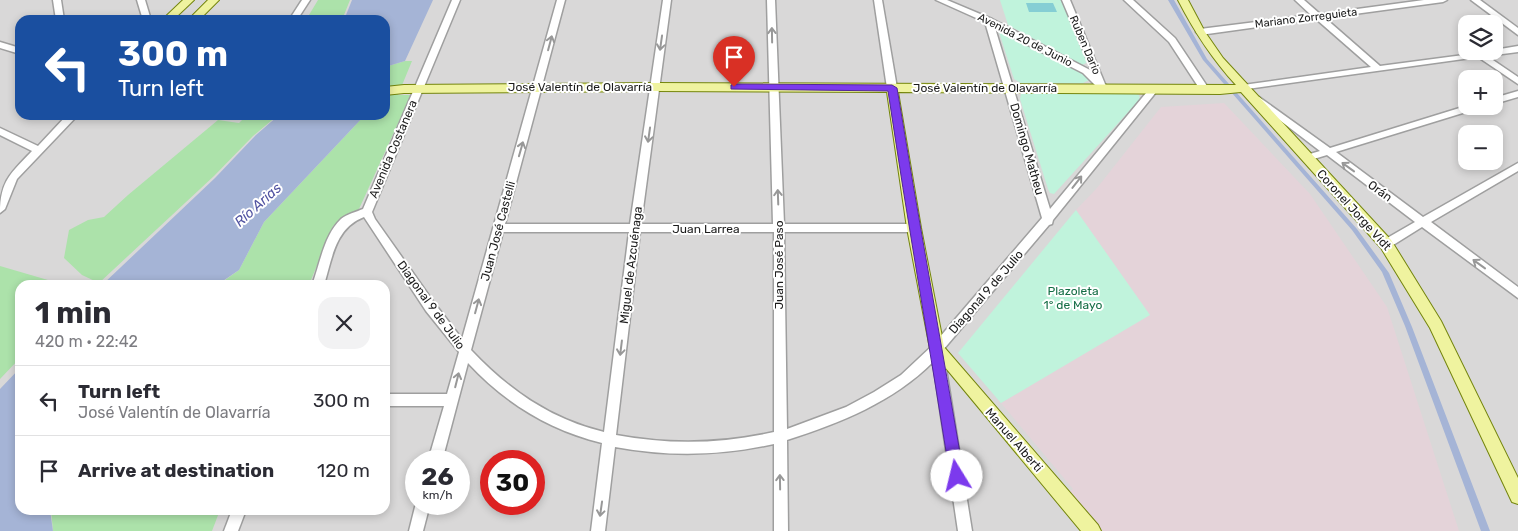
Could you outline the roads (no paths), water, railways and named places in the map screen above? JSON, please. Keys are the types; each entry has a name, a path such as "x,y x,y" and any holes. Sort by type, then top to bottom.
{"main road":[{"path":"172,15 189,0"},
{"path":"198,15 214,0"},
{"name":"Coronel Jorge Vidt","path":"1183,0 1200,32 1239,88 1308,158 1386,244 1436,325 1517,490"},
{"name":"José Valentín de Olavarría","path":"398,89 773,87 1204,90 1239,88"},
{"path":"892,88 914,228 937,349"},
{"path":"390,90 398,89"},
{"name":"Manuel Alberti","path":"937,349 1092,531"}],"street":[{"path":"58,0 60,15"},
{"path":"141,0 146,15"},
{"path":"297,15 306,0"},
{"name":"Avenida Costanera","path":"320,280 339,230 345,222 367,212 456,0"},
{"name":"Juan José Castelli","path":"439,450 561,0"},
{"name":"Miguel de Azcuénaga","path":"598,531 635,229 667,0"},
{"name":"Juan José Paso","path":"771,0 779,228 781,531"},
{"path":"878,0 892,88"},
{"name":"Avenida 20 de Junio","path":"940,0 954,3 1086,71 1104,89"},
{"name":"Ruben Dario","path":"1066,0 1104,89"},
{"path":"1128,0 1172,40 1204,90"},
{"path":"1299,0 1377,68"},
{"name":"Mariano Zorreguieta","path":"1200,32 1442,0"},
{"path":"1475,0 1518,32"},
{"name":"Domingo Matheu","path":"989,21 1048,221"},
{"path":"0,45 15,50"},
{"name":"José Valentín de Olavarría","path":"1503,51 1518,49"},
{"name":"José Valentín de Olavarría","path":"1239,88 1458,58"},
{"path":"1487,60 1518,81"},
{"name":"Orán","path":"1239,88 1518,293"},
{"name":"Diagonal 9 de Julio","path":"367,212 370,220 464,353 501,387 526,406 566,426 610,440 688,450 736,447 827,421 872,400 906,378 937,349 1048,221 1154,89"},
{"path":"1503,98 1518,94"},
{"path":"1308,158 1458,111"},
{"path":"0,210 13,177 68,120"},
{"path":"0,131 38,150"},
{"path":"1386,244 1518,166"},
{"name":"Juan Larrea","path":"499,228 914,228"},
{"path":"937,349 965,531"},
{"path":"390,400 452,400"},
{"path":"231,531 237,515"},
{"path":"416,531 421,515"}],"water":[{"path":"352,0 433,0 405,61 390,66 390,15 346,15"},
{"path":"1168,0 1174,0 1207,59 1357,229 1389,273 1412,327 1490,531 1481,531 1405,326 1382,272 1352,230 1203,60"},
{"name":"Río Arias","path":"273,120 360,120 264,222 239,270 224,280 107,280 215,178 256,135"},
{"path":"15,373 15,515 51,515 53,531 0,531 0,389"}],"park label":[{"name":"Plazoleta 1° de Mayo","path":"1073,298"}]}
